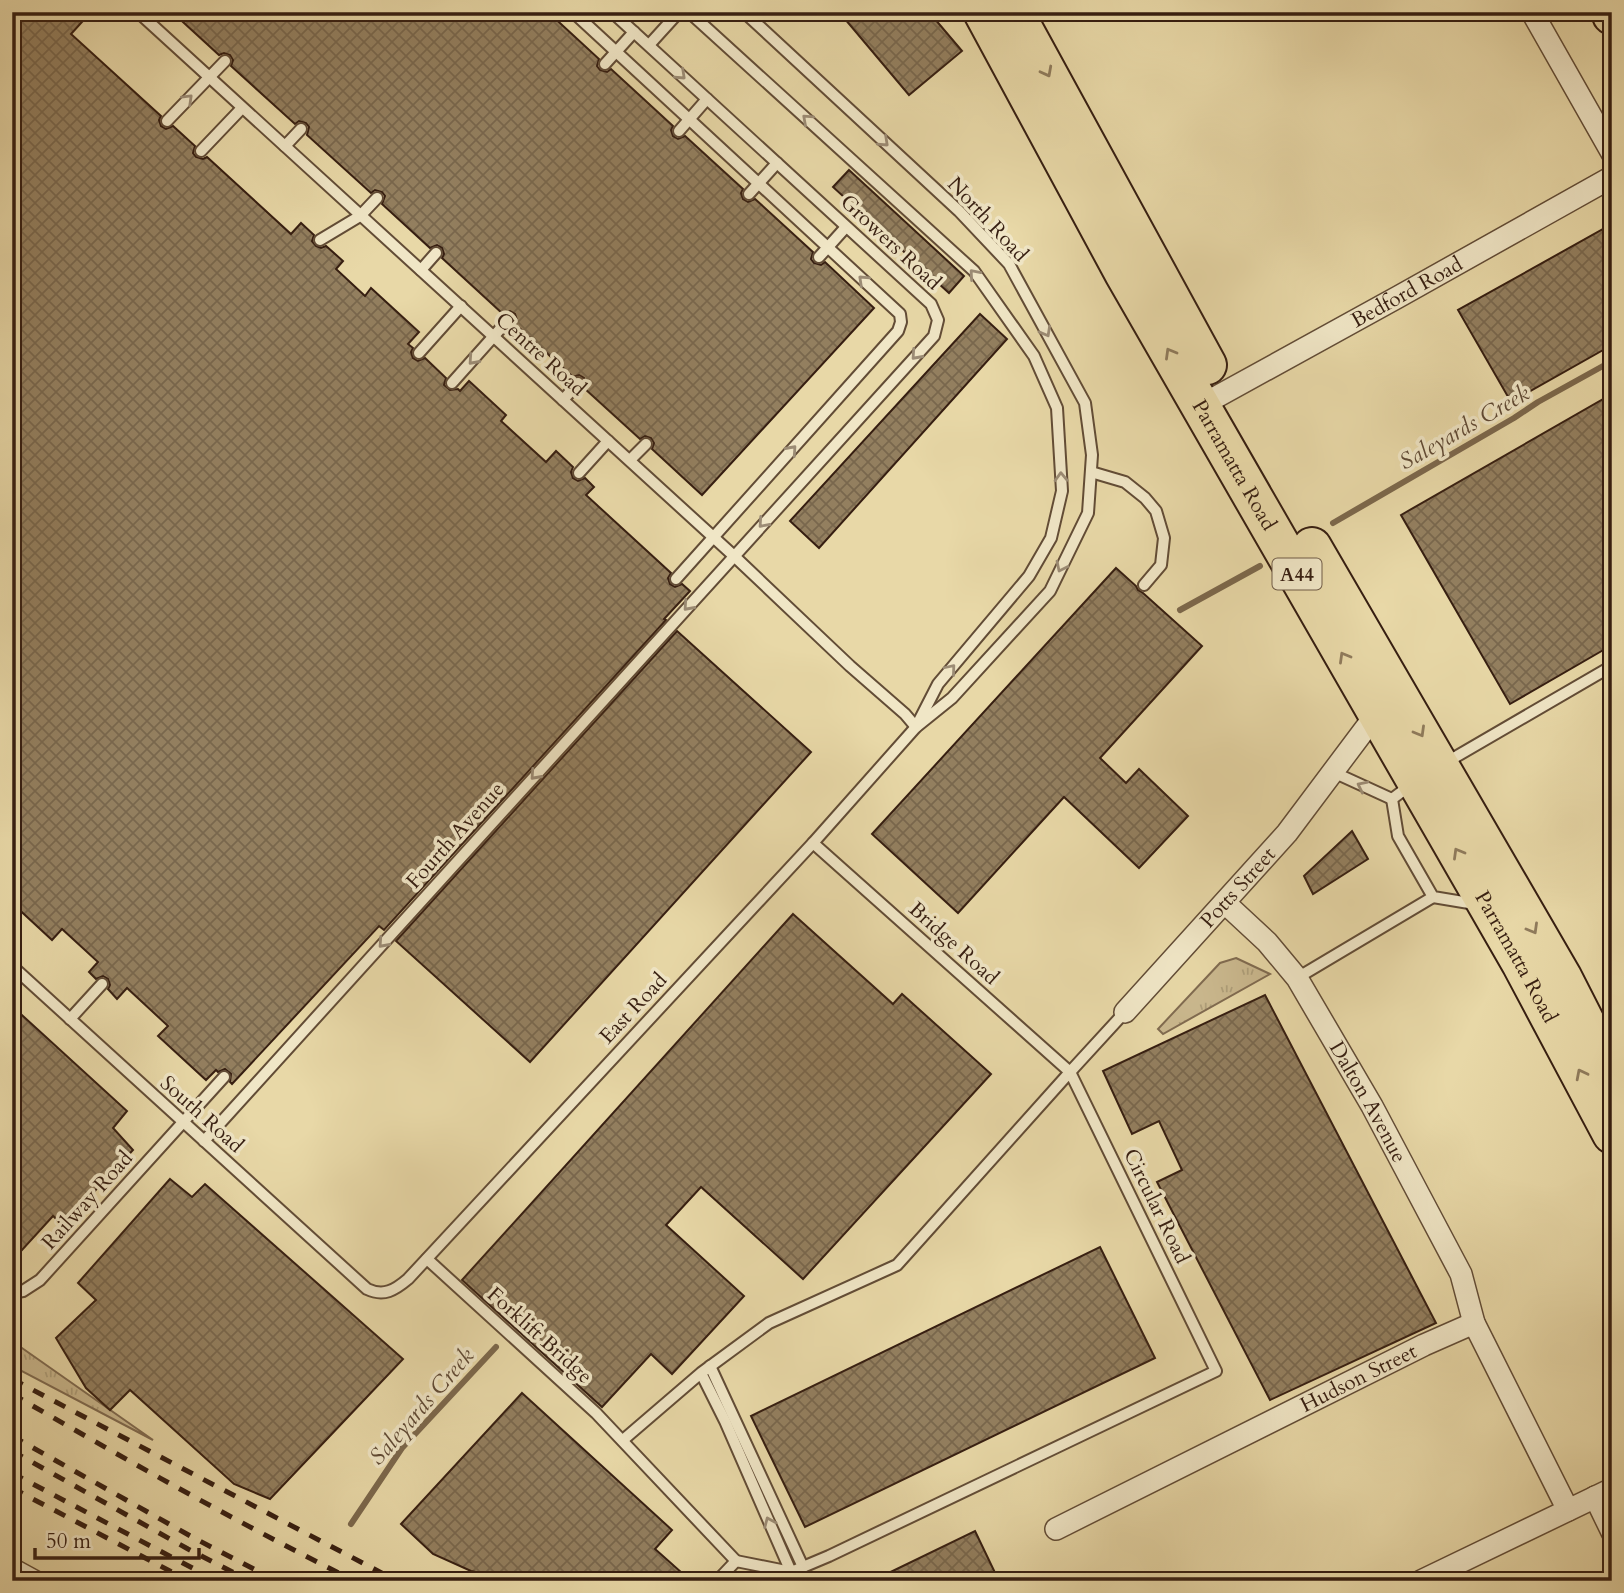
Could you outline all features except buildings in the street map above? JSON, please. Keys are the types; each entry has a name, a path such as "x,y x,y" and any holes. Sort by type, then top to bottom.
{"highway":[{"name":"Parramatta Road","path":"983,12 1124,273 1211,399 1389,706 1416,782 1552,1019 1612,1135"},
{"name":"Parramatta Road","path":"1014,12 1130,226 1211,399"},
{"name":"Parramatta Road","path":"1416,782 1562,977 1612,1075"}],"street":[{"path":"1532,12 1612,153"},
{"name":"Bedford Road","path":"1211,399 1612,177"},
{"name":"Potts Street","path":"1125,1012 1287,833 1333,772 1389,706"},
{"name":"Dalton Avenue","path":"1225,903 1267,942 1297,978 1372,1106 1461,1274 1474,1323"},
{"path":"1474,1323 1568,1510"},
{"name":"Hudson Street","path":"1056,1529 1424,1345 1474,1323"},
{"path":"1421,1581 1603,1493 1612,1532"},
{"path":"12,1569 34,1581"}],"lane":[{"path":"573,12 900,314 898,331 676,579"},
{"name":"Growers Road","path":"612,12 930,304 938,320 934,336 734,556"},
{"path":"649,46 679,12"},
{"path":"689,12 974,271 1034,356 1057,408 1062,491 1051,538 1029,576 938,684 916,727"},
{"name":"North Road","path":"744,12 959,211 1009,264 1085,403 1092,455 1088,513 1050,592 952,698 916,727"},
{"name":"Centre Road","path":"140,13 714,537 916,727"},
{"path":"605,64 634,32"},
{"path":"167,121 225,61"},
{"path":"679,131 707,99"},
{"path":"201,151 242,108"},
{"path":"285,146 301,129"},
{"path":"749,194 777,163"},
{"path":"320,240 360,216 377,198"},
{"path":"819,257 846,227"},
{"path":"421,270 436,253"},
{"path":"419,353 461,306"},
{"path":"452,383 509,319"},
{"path":"563,400 579,383"},
{"path":"579,473 608,441"},
{"path":"630,460 646,444"},
{"path":"1091,472 1125,482 1156,511 1164,538 1161,565 1144,585"},
{"name":"Fourth Avenue","path":"204,1140 734,556"},
{"path":"1333,772 1380,795 1416,782 1612,666"},
{"name":"East Road","path":"367,1289 384,1293 408,1279 813,843 916,727"},
{"path":"1416,782 1398,836 1433,897"},
{"name":"Bridge Road","path":"813,843 1070,1072"},
{"path":"1297,978 1433,897 1488,906"},
{"name":"South Road","path":"12,966 367,1289"},
{"path":"70,1019 102,984"},
{"name":"Potts Street","path":"1070,1072 1125,1012"},
{"path":"623,1440 705,1369 769,1323 897,1265 1070,1072"},
{"name":"Circular Road","path":"791,1572 1216,1371 1070,1072"},
{"path":"183,1123 224,1077"},
{"name":"Railway Road","path":"12,1293 23,1292 40,1280 183,1123"},
{"name":"Forklift Bridge","path":"427,1259 596,1413 736,1561"},
{"path":"705,1369 803,1567"},
{"path":"705,1369 791,1572"},
{"path":"717,1581 736,1561 791,1572"}],"green space":[{"path":"1236,958 1270,974 1163,1034 1158,1029 1220,963"},
{"path":"12,1341 153,1440 12,1366"}],"waterway":[{"name":"Saleyards Creek","path":"1333,523 1612,361"},
{"name":"Saleyards Creek","path":"1180,610 1260,566"},
{"name":"Saleyards Creek","path":"351,1524 402,1448 496,1347"}],"railway":[{"path":"12,1379 397,1581"},
{"path":"12,1394 182,1490 355,1581"},
{"path":"12,1436 194,1538 277,1581"},
{"path":"12,1451 250,1581"},
{"path":"12,1473 217,1581"},
{"path":"12,1488 189,1581"}]}
